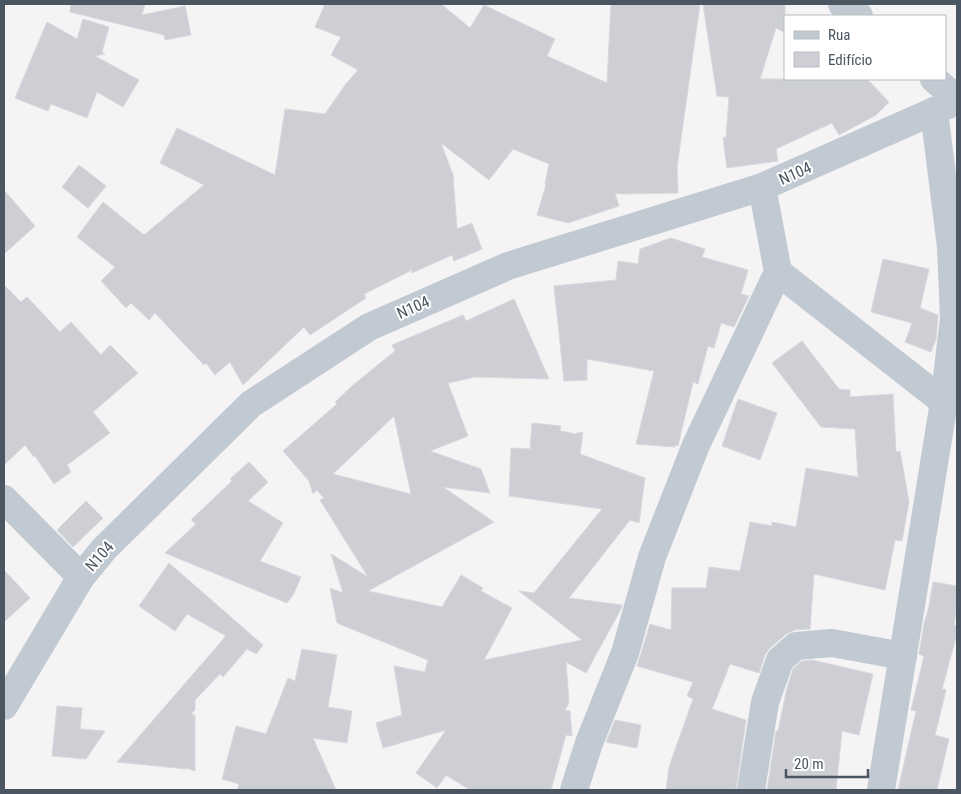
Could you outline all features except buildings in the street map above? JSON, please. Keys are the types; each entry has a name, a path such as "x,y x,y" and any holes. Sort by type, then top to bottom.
{"street":[{"path":"842,4 858,15"},
{"path":"881,790 944,402 954,320 951,247 950,104 935,80"},
{"name":"N104","path":"4,706 81,577 104,549 251,404 369,327 508,266 762,187 950,104"},
{"path":"574,790 589,743 625,653 652,557 696,445 778,272 762,187"},
{"path":"778,272 944,402"},
{"path":"4,499 81,577"},
{"path":"751,790 765,702 780,660 796,646 832,643 903,656"}]}
